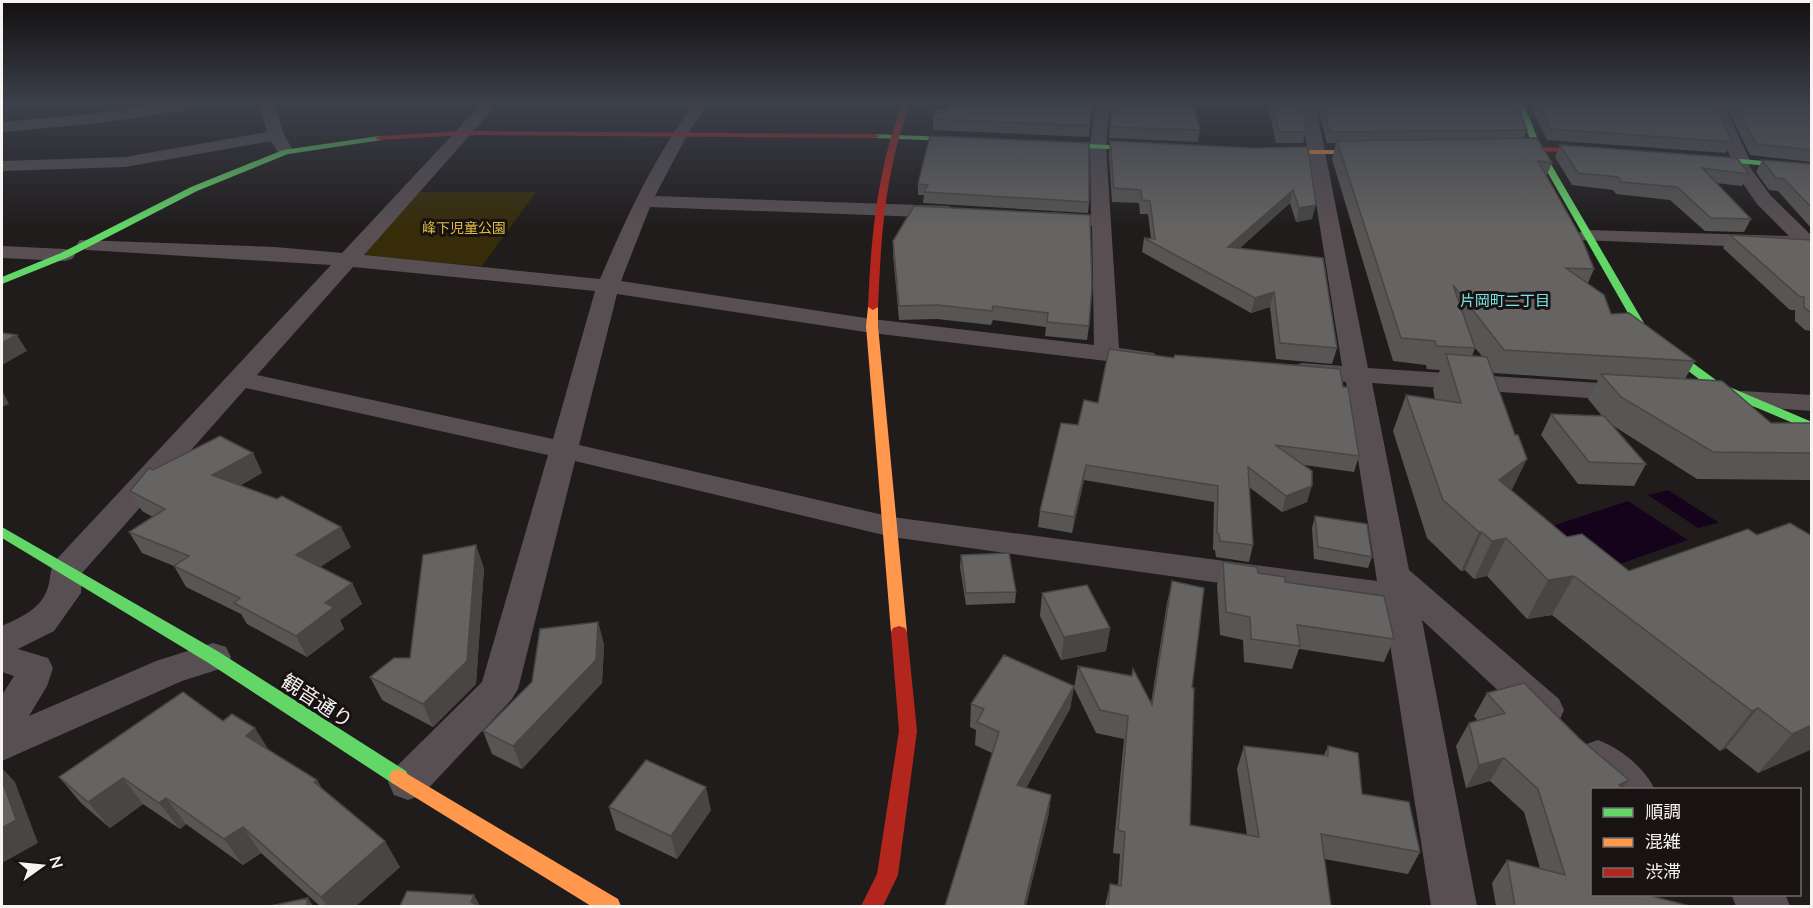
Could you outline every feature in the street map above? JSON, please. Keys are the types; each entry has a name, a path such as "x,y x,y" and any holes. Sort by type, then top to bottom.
{"street":[{"path":"2,166 125,162 224,144"},
{"path":"282,144 286,152"},
{"path":"2,281 65,255 194,189 286,152 338,144"},
{"path":"2,641 42,622 64,593 66,570 453,144"},
{"path":"408,782 499,689 608,286 643,201 673,144"},
{"path":"872,906 887,875 908,731 892,527 872,326 877,208 890,144"},
{"path":"1053,144 1165,149"},
{"path":"1316,144 1357,376 1367,418 1395,586 1406,626 1454,906"},
{"path":"1734,144 1741,161 1740,166 1764,200 1810,245"},
{"path":"1098,147 1107,354"},
{"path":"1537,147 1644,332 1716,387 1812,427"},
{"path":"1486,148 1537,147 1622,152"},
{"path":"1248,152 1390,152"},
{"path":"1680,156 1812,168"},
{"path":"643,201 971,213"},
{"path":"1030,217 1101,221"},
{"path":"1587,236 1810,245"},
{"path":"87,244 349,259 608,286 872,326 1168,360"},
{"path":"2,252 65,255"},
{"path":"1275,369 1647,394"},
{"path":"240,380 564,450 892,527 1395,586 1634,788"},
{"path":"1692,397 1812,403"},
{"name":"観音通り","path":"2,532 213,657 408,782 610,906"},
{"path":"2,745 169,671 213,657"},
{"path":"2,658 35,668 28,686 2,726"},
{"path":"1755,896 1767,906"}],"green space":[{"name":"峰下児童公園","path":"420,192 536,192 482,266 369,257 364,252"}],"shaded area":[{"path":"1668,490 1718,523 1698,528 1648,495"},
{"path":"1628,501 1688,540 1588,575 1531,533"}],"building":[{"path":"928,144 1089,144 1089,202 924,192 928,185 918,184"},
{"path":"1110,144 1308,147 1316,205 1299,208 1293,190 1228,247 1323,258 1337,348 1280,343 1274,292 1255,298 1144,238 1155,239 1150,201 1142,200 1141,190 1114,188"},
{"path":"1338,144 1541,144 1552,163 1538,161 1582,239 1594,269 1566,268 1604,295 1611,314 1629,313 1695,361 1504,350 1453,285 1475,348 1436,346 1435,341 1401,338"},
{"path":"1759,144 1812,144 1812,150"},
{"path":"1560,145 1737,158 1749,174 1702,168 1751,219 1711,218 1677,187 1621,182 1618,177 1578,173"},
{"path":"1762,160 1812,164 1812,208 1784,179 1776,178"},
{"path":"914,206 1090,215 1092,287 1089,326 1047,322 1048,313 993,306 992,311 937,305 899,306 893,241"},
{"path":"1730,235 1812,240 1812,314 1804,307 1804,297 1799,296"},
{"path":"2,333 17,335 2,343"},
{"path":"1109,349 1174,358 1175,355 1340,369 1343,387 1348,387 1359,456 1275,445 1312,471 1312,486 1286,496 1248,467 1253,545 1220,541 1217,533 1218,486 1086,465 1074,517 1040,511 1061,423 1078,425 1084,400 1098,403"},
{"path":"1446,354 1487,357 1515,435 1518,435 1527,459 1499,480 1567,537 1582,534 1629,571 1748,529 1757,535 1790,523 1812,536 1812,725 1792,734 1758,708 1752,711 1574,576 1548,580 1506,538 1492,541 1443,500 1406,395 1461,403"},
{"path":"1601,374 1722,381 1771,423 1812,423 1812,453 1713,452 1621,397"},
{"path":"1551,414 1604,416 1646,464 1589,462"},
{"path":"220,436 253,453 212,475 277,499 282,496 341,527 296,555 352,583 325,603 334,607 296,636 234,603 240,598 174,566 189,556 129,532 165,509 130,491 149,468 153,470"},
{"path":"1315,516 1367,524 1372,557 1318,547"},
{"path":"476,545 467,661 423,704 370,677 394,658 410,658 423,555"},
{"path":"1009,553 1016,592 966,593 961,555"},
{"path":"1223,562 1257,567 1258,573 1285,577 1285,582 1384,596 1394,639 1297,625 1300,646 1251,639 1250,617 1226,612"},
{"path":"1172,581 1204,588 1192,688 1194,688 1190,825 1259,837 1244,746 1328,756 1328,746 1358,753 1362,794 1409,802 1420,852 1321,834 1331,906 1108,906 1110,884 1121,886 1125,832 1118,830 1128,716 1100,710 1078,666 1132,676 1133,669 1152,705"},
{"path":"1087,585 1110,628 1064,637 1042,593"},
{"path":"598,622 596,660 513,746 483,731 532,682 540,629"},
{"path":"1004,655 1074,686 1017,785 1051,795 1024,906 945,906 999,732 977,722 984,709 971,704"},
{"path":"1524,683 1580,739 1629,780 1619,785 1623,788 1591,788 1591,896 1651,896 1690,906 1515,906 1507,860 1565,875 1538,789 1504,758 1479,765 1469,723 1505,713 1487,693"},
{"path":"183,692 223,721 232,714 255,728 246,736 317,780 314,782 385,841 321,897 243,827 224,839 166,798 159,803 123,778 88,802 59,777"},
{"path":"646,760 706,787 671,836 609,807"},
{"path":"2,780 16,820 2,828"},
{"path":"407,891 474,895 471,902 479,906 400,906"},
{"path":"308,898 306,906 270,906"}],"traffic: fast":[{"path":"2,281 65,255 194,189 286,152 337,144"},
{"path":"1051,144 1154,149"},
{"path":"1536,144 1644,332 1716,386 1812,427"},
{"path":"1694,157 1812,168"},
{"path":"2,532 213,657 399,777"}],"traffic: slow":[{"path":"1265,152 1379,152"},
{"path":"873,307 872,326 899,632"},
{"path":"399,777 610,906"}],"traffic: jam":[{"path":"873,307 877,228 892,144"},
{"path":"1499,148 1603,151"},
{"path":"872,906 887,875 908,731 899,632"}],"district":[{"name":"片岡町二丁目","path":"1505,301"}]}
